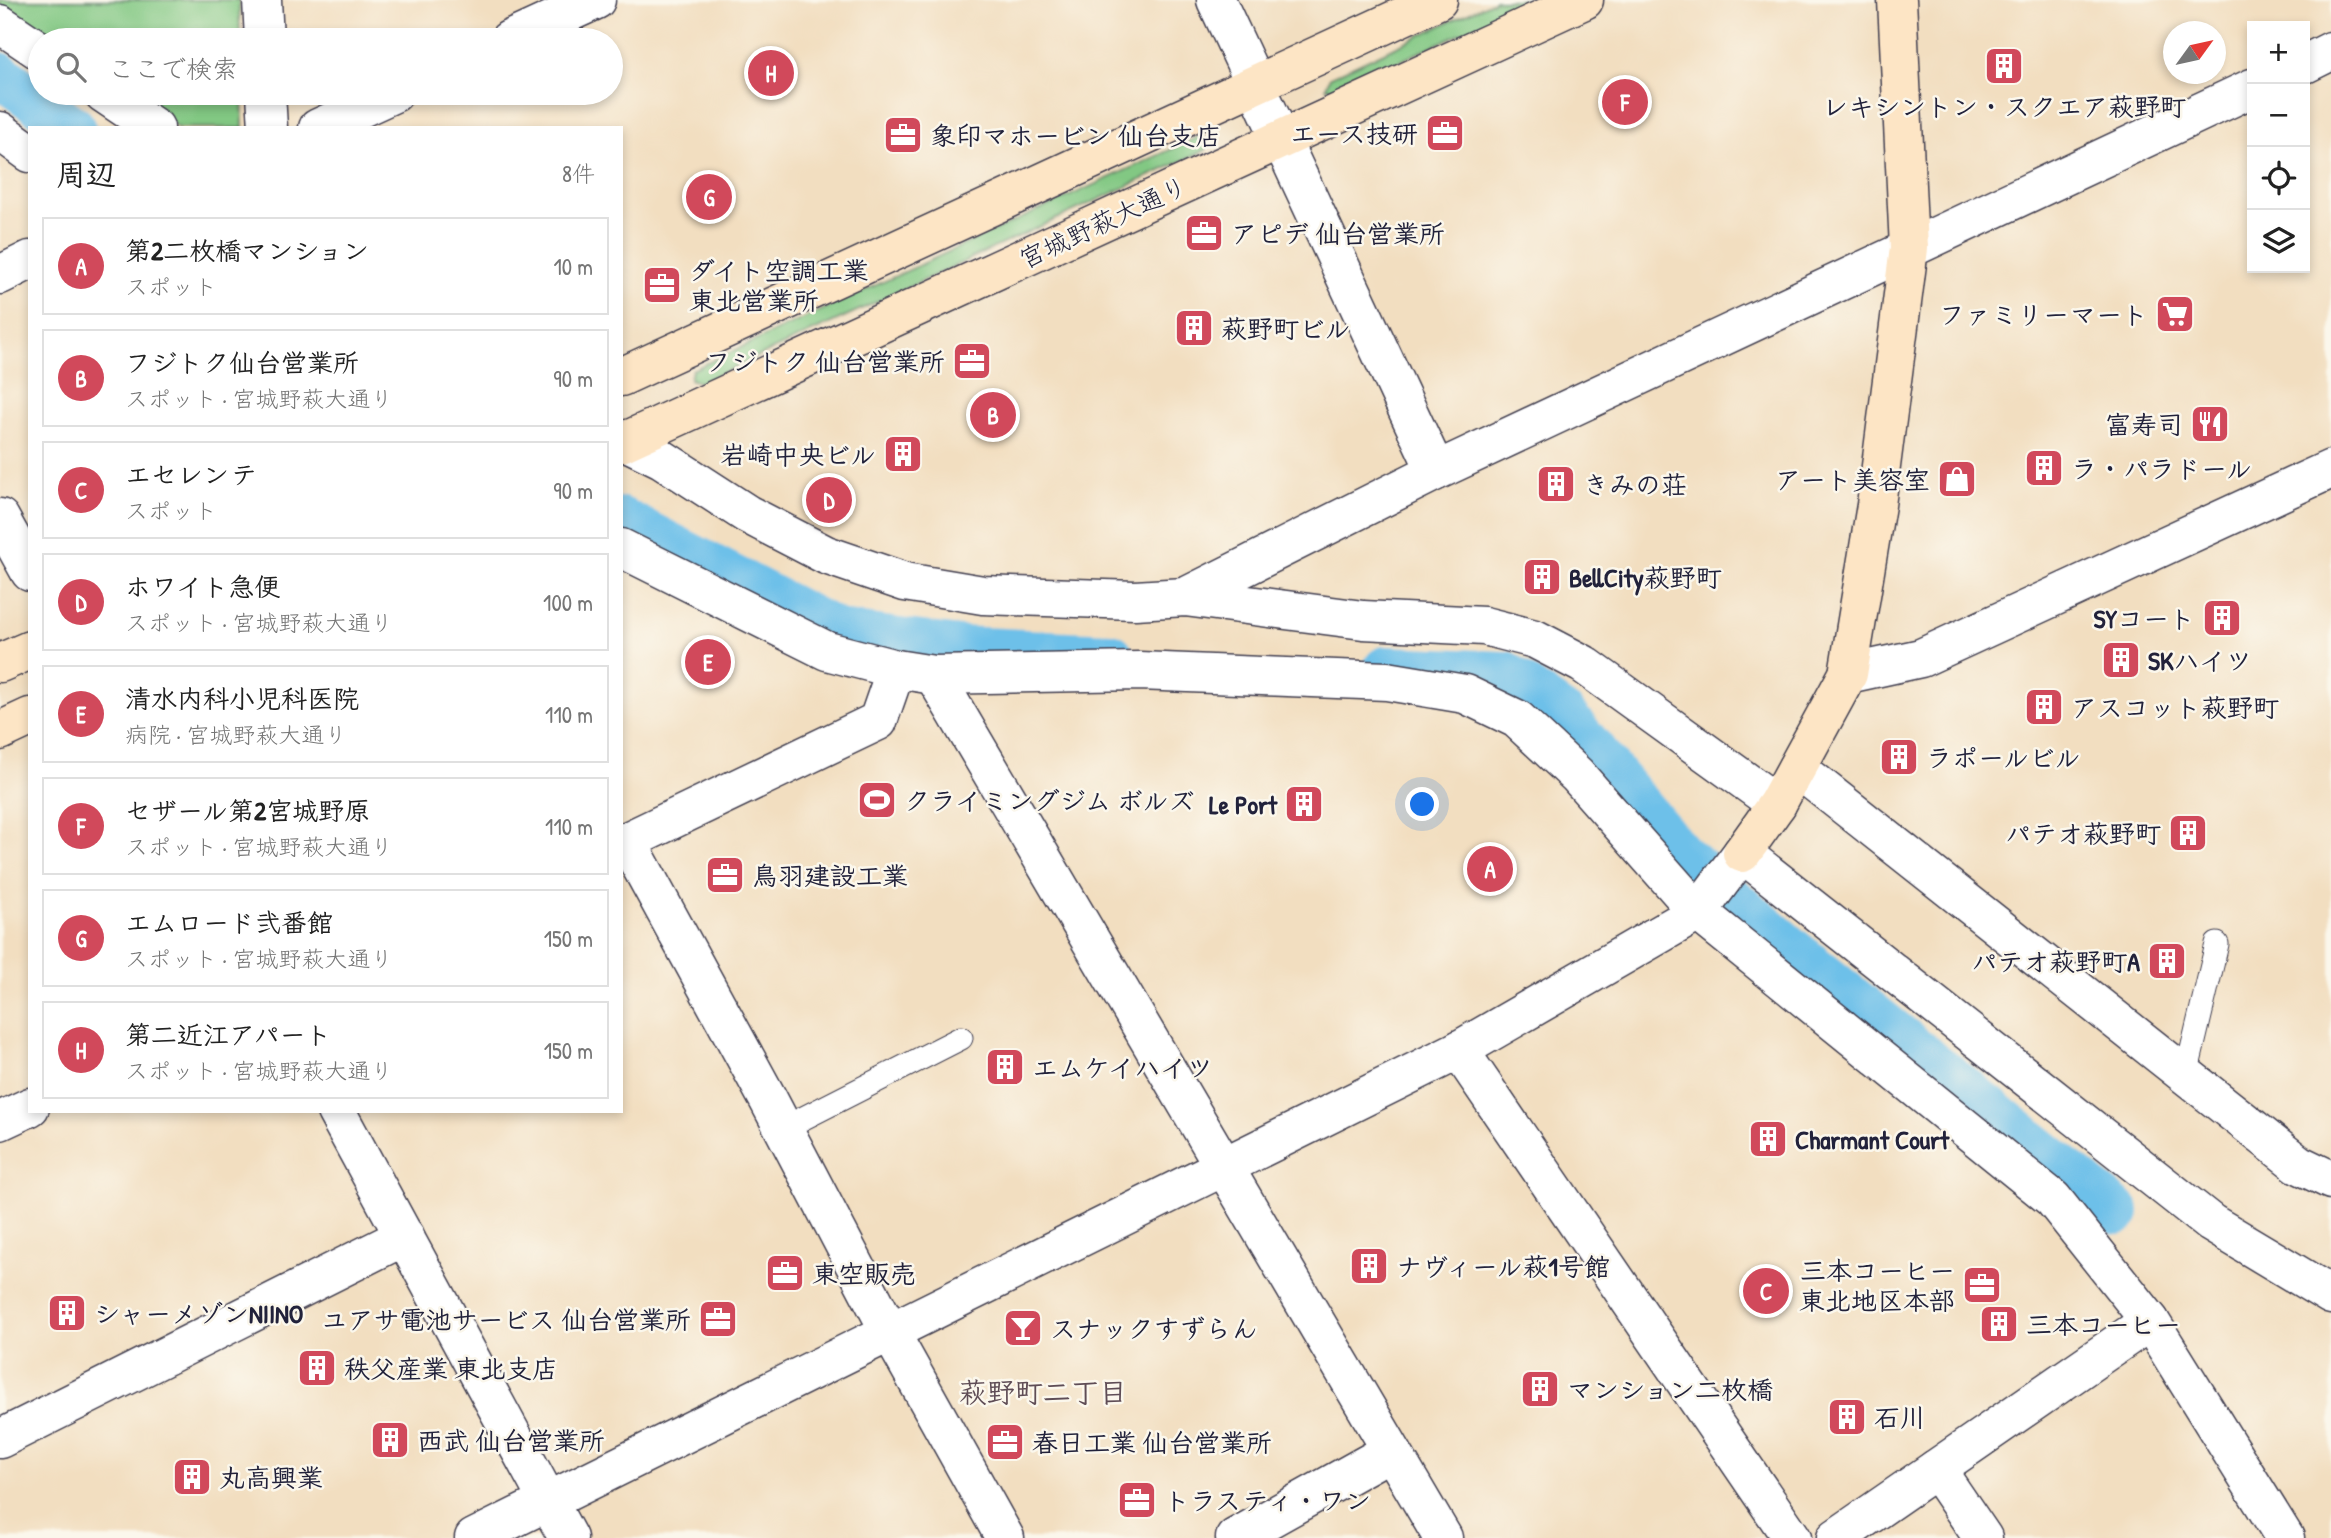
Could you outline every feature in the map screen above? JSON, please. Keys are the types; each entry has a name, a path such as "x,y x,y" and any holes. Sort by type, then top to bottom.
{"street":[{"path":"262,0 263,28"},
{"path":"535,28 596,0"},
{"path":"1216,0 1436,471"},
{"path":"623,376 1438,0"},
{"name":"宮城野萩大通り","path":"623,441 1584,0"},
{"path":"474,1538 1227,1168 1459,1050 1699,911 1777,804 1848,674 1876,505 1909,248 1897,0"},
{"path":"0,24 28,43"},
{"path":"2310,62 2331,51"},
{"path":"1185,597 1436,471 2247,90"},
{"path":"121,105 152,126"},
{"path":"267,105 268,126"},
{"path":"322,126 368,105"},
{"path":"0,131 28,152"},
{"path":"0,275 28,261"},
{"path":"623,441 662,459 747,514 826,555 905,582 984,596 1135,600 1185,597 1363,620 1484,626 1535,639 1583,664 1777,804"},
{"path":"1848,674 1921,658 2331,468"},
{"path":"0,518 28,568"},
{"path":"623,549 827,651 896,669 934,675 1139,671 1387,681 1465,694 1517,719 1577,775 1699,911 2053,1199 2150,1321 2285,1538"},
{"path":"0,663 28,651"},
{"path":"896,669 878,721 624,843 784,1128 891,1334 1005,1538"},
{"path":"934,675 1443,1538"},
{"path":"0,731 28,718"},
{"path":"1797,768 2298,1164 2331,1180"},
{"path":"1742,854 2211,1223 2331,1295"},
{"path":"1459,1050 1792,1538"},
{"path":"0,1121 28,1108"},
{"path":"337,1113 568,1538"},
{"path":"0,1439 405,1236"},
{"path":"1836,1538 2150,1321"},
{"path":"1235,1538 1391,1451"},
{"path":"1936,1469 1983,1538"}],"lane":[{"path":"2186,1074 2217,944"},
{"path":"784,1128 961,1038"}],"green space":[{"path":"0,0 239,0 240,28 34,28 0,5"},
{"path":"1496,0 1533,0 1337,90 1326,87 1330,77"},
{"path":"144,105 242,105 243,126 175,126"},
{"path":"1200,136 1209,140 1206,150 701,383 690,379 692,370"}],"waterway":[{"path":"0,75 28,95"},
{"path":"41,105 70,126"},
{"path":"623,521 839,633 959,649 1111,656"},
{"path":"1386,669 1505,674 1565,717 1679,854 1794,952 2117,1212"}],"place":[{"name":"レキシントン・スクエア萩野町","path":"2004,66"},
{"name":"第二近江アパート","path":"771,73"},
{"name":"セザール第2宮城野原","path":"1625,102"},
{"name":"エース技研","path":"1445,133"},
{"name":"象印マホービン 仙台支店","path":"903,135"},
{"name":"エムロード弐番館","path":"709,197"},
{"name":"アピデ 仙台営業所","path":"1204,233"},
{"name":"ダイト空調工業 東北営業所","path":"662,285"},
{"name":"ファミリーマート","path":"2175,314"},
{"name":"萩野町ビル","path":"1194,328"},
{"name":"フジトク 仙台営業所","path":"972,361"},
{"name":"フジトク仙台営業所","path":"993,415"},
{"name":"富寿司","path":"2210,424"},
{"name":"岩崎中央ビル","path":"903,454"},
{"name":"ラ・パラドール","path":"2044,468"},
{"name":"アート美容室","path":"1957,479"},
{"name":"きみの荘","path":"1556,484"},
{"name":"ホワイト急便","path":"829,500"},
{"name":"BellCity萩野町","path":"1542,577"},
{"name":"SYコート","path":"2222,618"},
{"name":"SKハイツ","path":"2121,660"},
{"name":"清水内科小児科医院","path":"708,662"},
{"name":"アスコット萩野町","path":"2044,707"},
{"name":"ラポールビル","path":"1899,757"},
{"name":"クライミングジム ボルズ","path":"877,800"},
{"name":"Le Port","path":"1304,804"},
{"name":"パテオ萩野町","path":"2188,833"},
{"name":"第2二枚橋マンション","path":"1490,869"},
{"name":"鳥羽建設工業","path":"725,875"},
{"name":"パテオ萩野町A","path":"2167,961"},
{"name":"エムケイハイツ","path":"1005,1067"},
{"name":"Charmant Court","path":"1768,1139"},
{"name":"ナヴィール萩1号館","path":"1369,1266"},
{"name":"東空販売","path":"785,1273"},
{"name":"三本コーヒー 東北地区本部","path":"1982,1285"},
{"name":"エセレンテ","path":"1766,1291"},
{"name":"シャーメゾンNIINO","path":"67,1313"},
{"name":"ユアサ電池サービス 仙台営業所","path":"718,1319"},
{"name":"三本コーヒー","path":"1999,1324"},
{"name":"スナックすずらん","path":"1023,1328"},
{"name":"秩父産業 東北支店","path":"317,1368"},
{"name":"マンション二枚橋","path":"1540,1389"},
{"name":"石川","path":"1847,1417"},
{"name":"西武 仙台営業所","path":"390,1440"},
{"name":"春日工業 仙台営業所","path":"1005,1442"},
{"name":"丸高興業","path":"192,1477"},
{"name":"トラスティ・ワン","path":"1137,1500"}],"district":[{"name":"萩野町二丁目","path":"1043,1392"}]}
